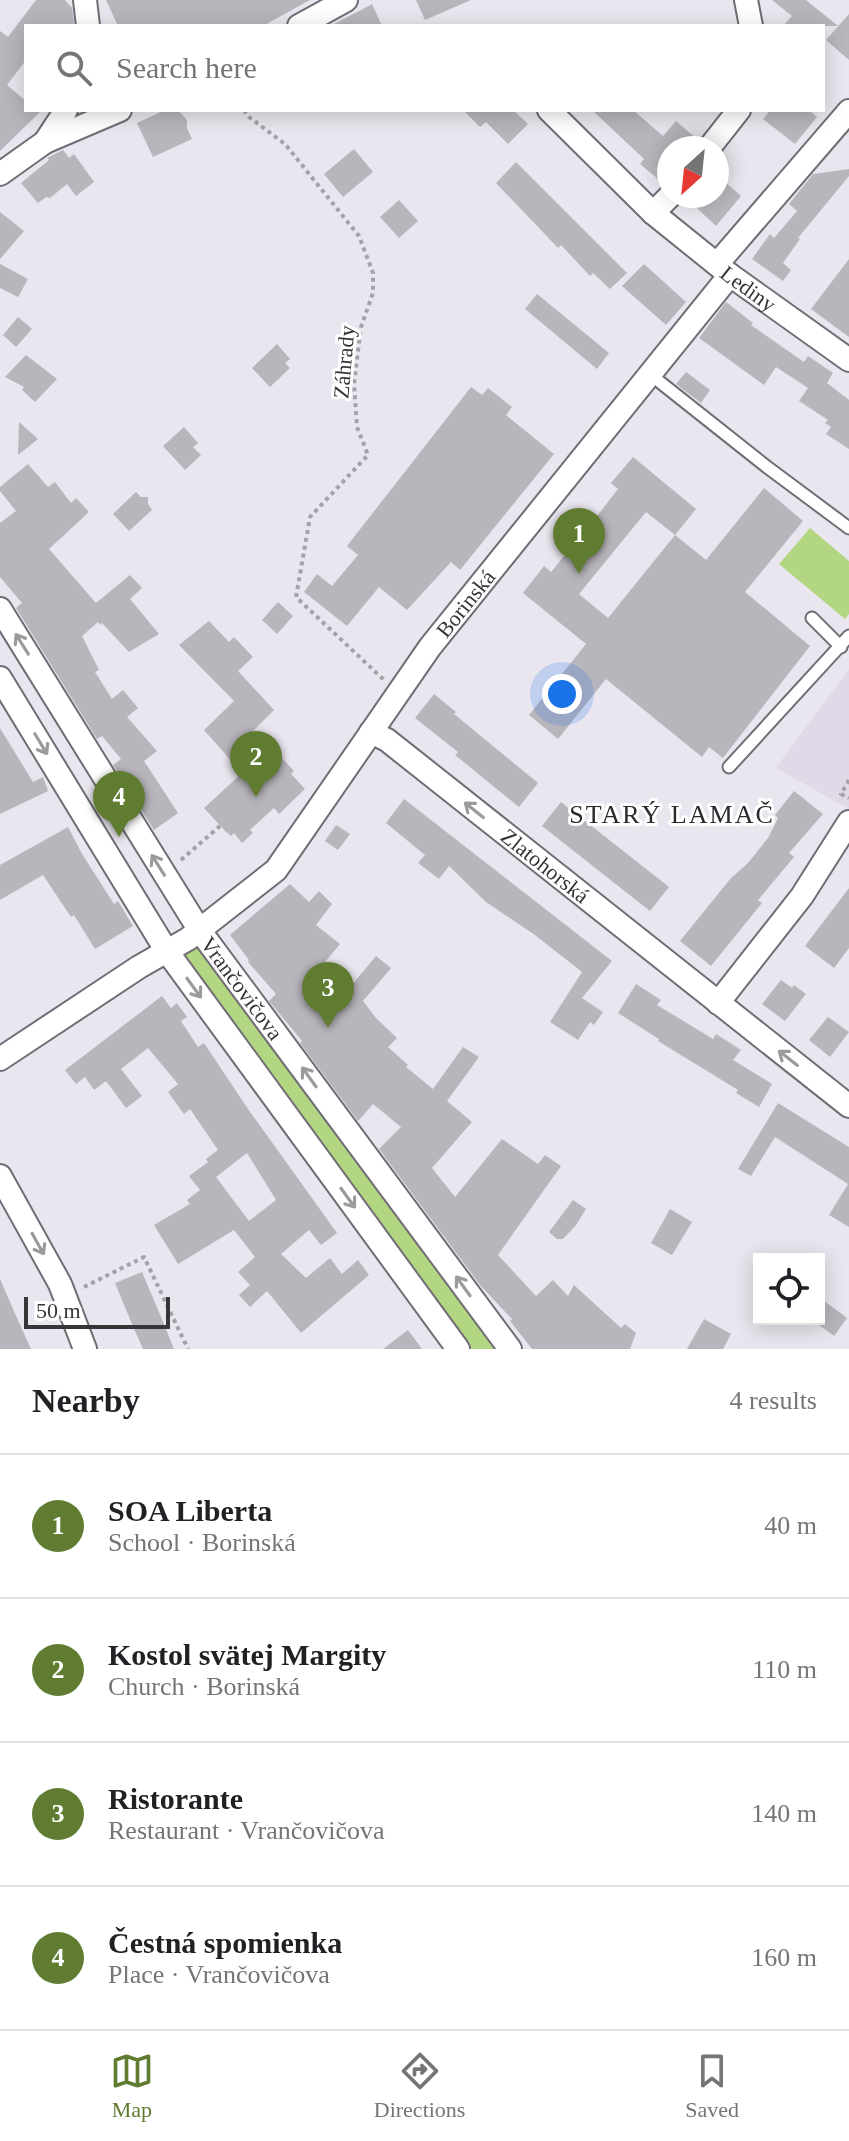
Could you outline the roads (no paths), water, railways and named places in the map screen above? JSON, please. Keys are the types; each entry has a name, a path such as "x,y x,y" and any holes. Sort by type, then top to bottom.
{"street":[{"path":"85,0 88,24"},
{"path":"303,24 346,0"},
{"path":"746,0 751,24"},
{"name":"Borinská","path":"0,1059 200,931 276,870 430,647 651,375 724,269 849,111"},
{"path":"45,142 65,112"},
{"path":"0,174 45,142 112,112"},
{"name":"Lediny","path":"551,112 653,213 849,360"},
{"path":"718,136 737,112"},
{"path":"653,213 658,208"},
{"name":"Vrančovičova","path":"0,609 200,931 510,1349"},
{"name":"Vrančovičova","path":"0,678 166,950 458,1349"},
{"name":"Zlatohorská","path":"371,732 387,740 849,1106"},
{"path":"718,1003 802,896 849,822"},
{"path":"0,1176 60,1284 85,1349"}],"lane":[{"path":"651,375 849,528"},
{"path":"812,618 841,647"},
{"path":"729,767 849,636"}],"place":[{"name":"SOA Liberta","path":"579,574"},
{"name":"Kostol svätej Margity","path":"256,797"},
{"name":"Čestná spomienka","path":"119,837"},
{"name":"Ristorante","path":"328,1028"}],"district":[{"name":"STARÝ LAMAČ","path":"672,814"}]}
